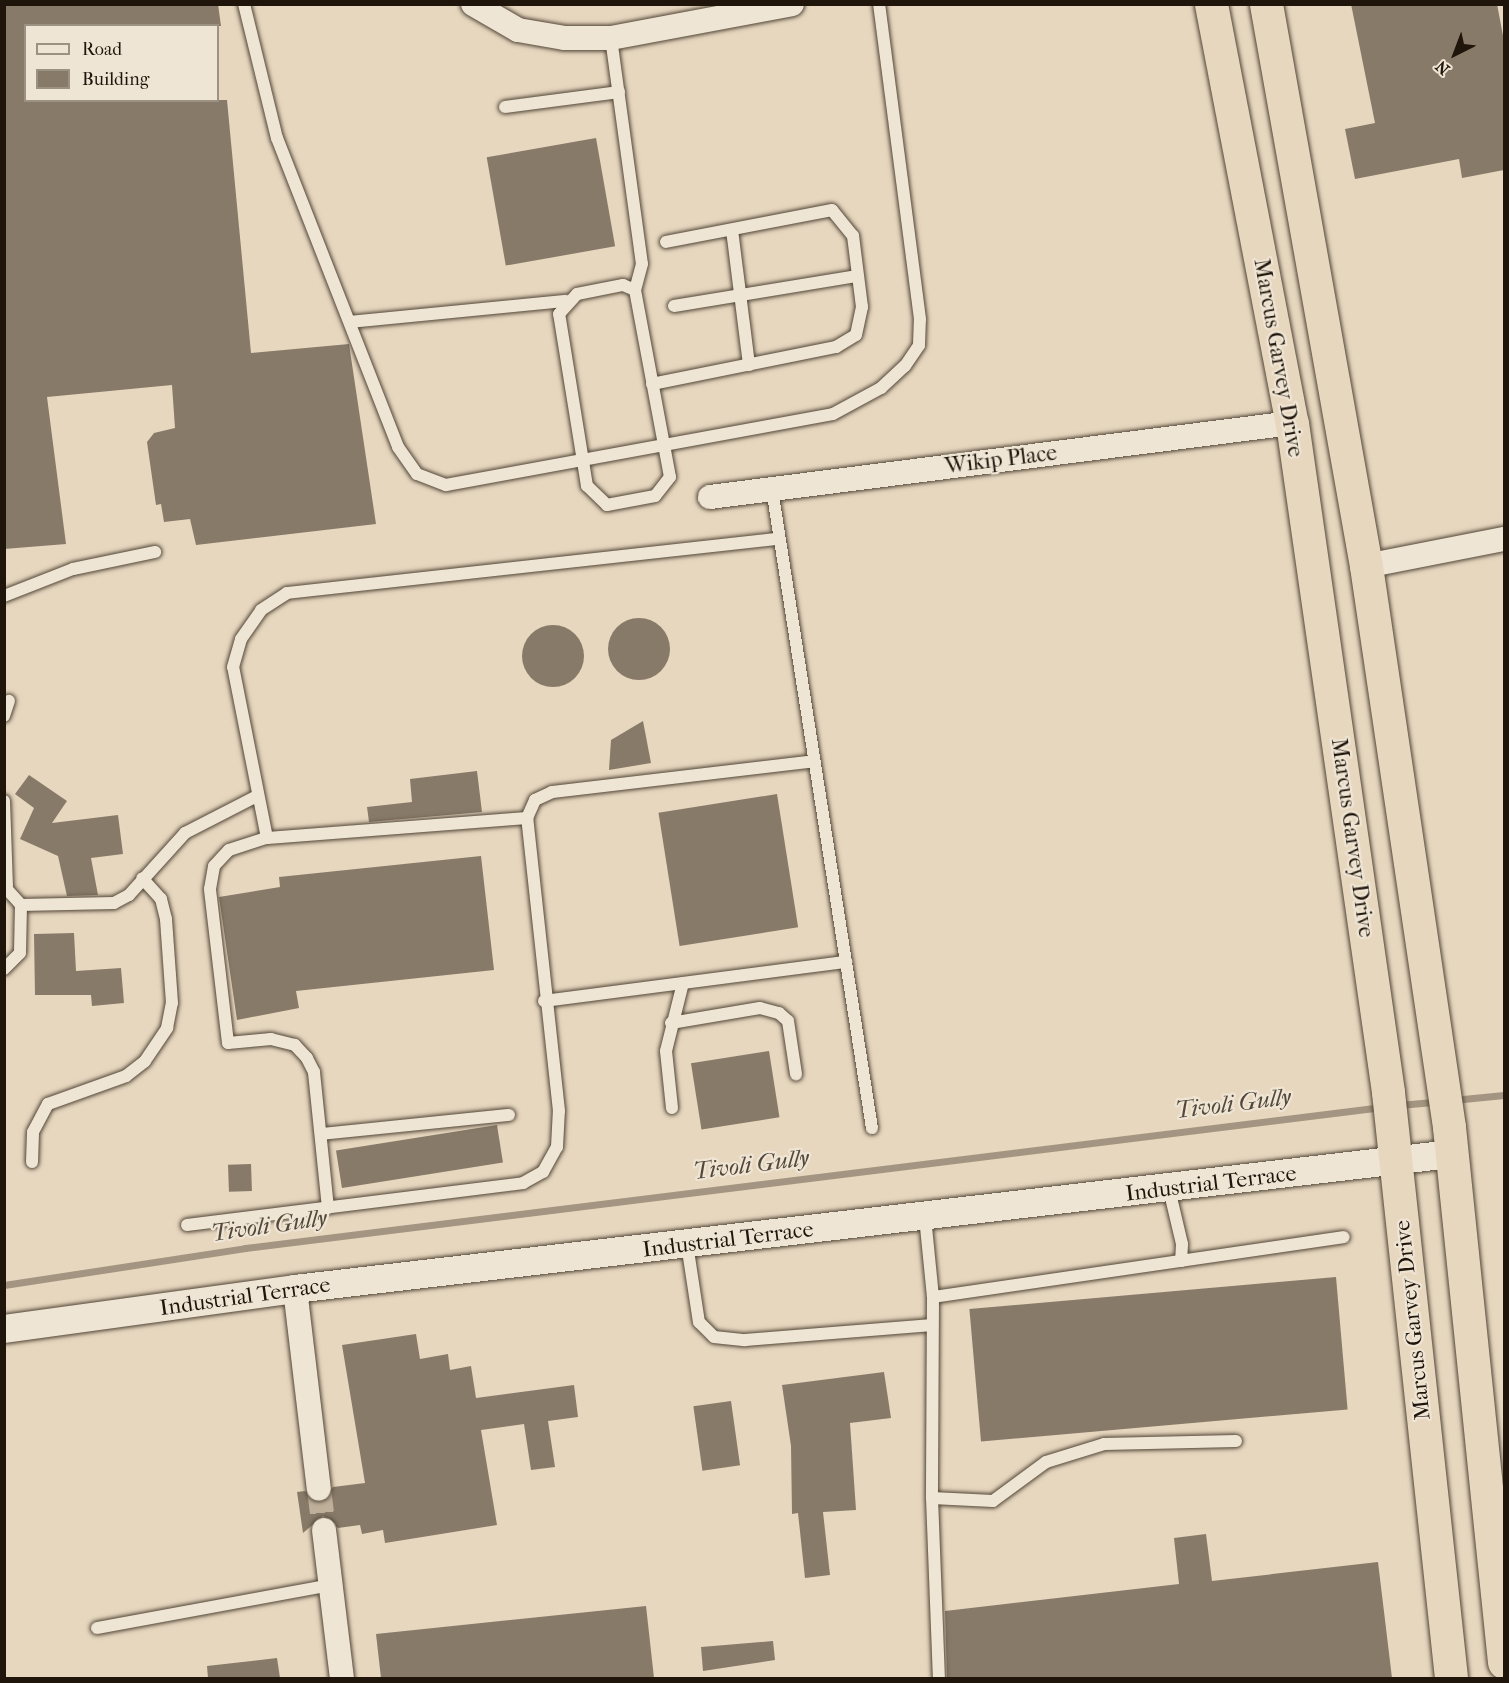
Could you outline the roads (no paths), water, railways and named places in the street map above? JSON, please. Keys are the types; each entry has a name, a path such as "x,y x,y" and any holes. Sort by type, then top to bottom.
{"highway":[{"name":"Marcus Garvey Drive","path":"1211,4 1292,423 1390,1104 1451,1678"},
{"path":"1266,4 1366,566 1452,1154 1504,1662"}],"street":[{"path":"473,4 518,30 564,38 611,39 792,4"},
{"name":"Wikip Place","path":"710,497 1292,423"},
{"path":"1366,566 1504,538"},
{"name":"Industrial Terrace","path":"4,1329 295,1289 1397,1163 1452,1154"},
{"path":"295,1289 319,1489"},
{"path":"324,1530 342,1678"}],"lane":[{"path":"244,4 277,138 399,447 417,474 433,484 664,448 833,414 881,388 919,345 920,319 879,4"},
{"path":"566,301 559,314 587,486 607,505 664,490 670,477 635,290 642,264 611,39"},
{"path":"505,107 619,92"},
{"path":"652,384 836,347 856,335 862,308 853,236 832,210 666,242"},
{"path":"732,230 749,365"},
{"path":"674,306 741,297 858,276"},
{"path":"350,322 566,301 577,294 623,285 635,290"},
{"path":"772,489 872,1128"},
{"path":"267,838 233,667 241,639 261,610 287,593 779,539"},
{"path":"4,596 73,569 155,552"},
{"path":"4,716 9,701"},
{"path":"187,1225 523,1183 543,1172 557,1147 559,1111 544,1001 527,818 535,800 552,792 814,760"},
{"path":"21,906 114,903 142,878 185,833 257,796"},
{"path":"4,801 6,886 21,906 20,953 4,969"},
{"path":"327,1208 314,1072 295,1045 271,1039 228,1042 210,889 214,866 229,850 267,838 527,818"},
{"path":"32,1162 33,1132 48,1104 126,1076 146,1061 167,1028 172,1003 166,919 161,899 142,878"},
{"path":"544,1001 846,962"},
{"path":"672,1108 666,1051 671,1023 683,983"},
{"path":"671,1023 760,1008 778,1013 788,1021 796,1074"},
{"path":"321,1134 509,1115"},
{"path":"1168,1189 1182,1244 1181,1261"},
{"path":"925,1217 933,1297 932,1498 939,1678"},
{"path":"933,1297 1344,1237"},
{"path":"687,1244 699,1322 714,1337 745,1340 932,1325"},
{"path":"932,1498 993,1501 1046,1462 1104,1444 1236,1441"},
{"path":"97,1628 331,1585"}],"waterway":[{"name":"Tivoli Gully","path":"1453,1100 1504,1095"},
{"name":"Tivoli Gully","path":"1399,1105 1436,1102"},
{"name":"Tivoli Gully","path":"4,1285 245,1248 1382,1107"}],"tunnel":[{"path":"319,1489 324,1530"}]}
